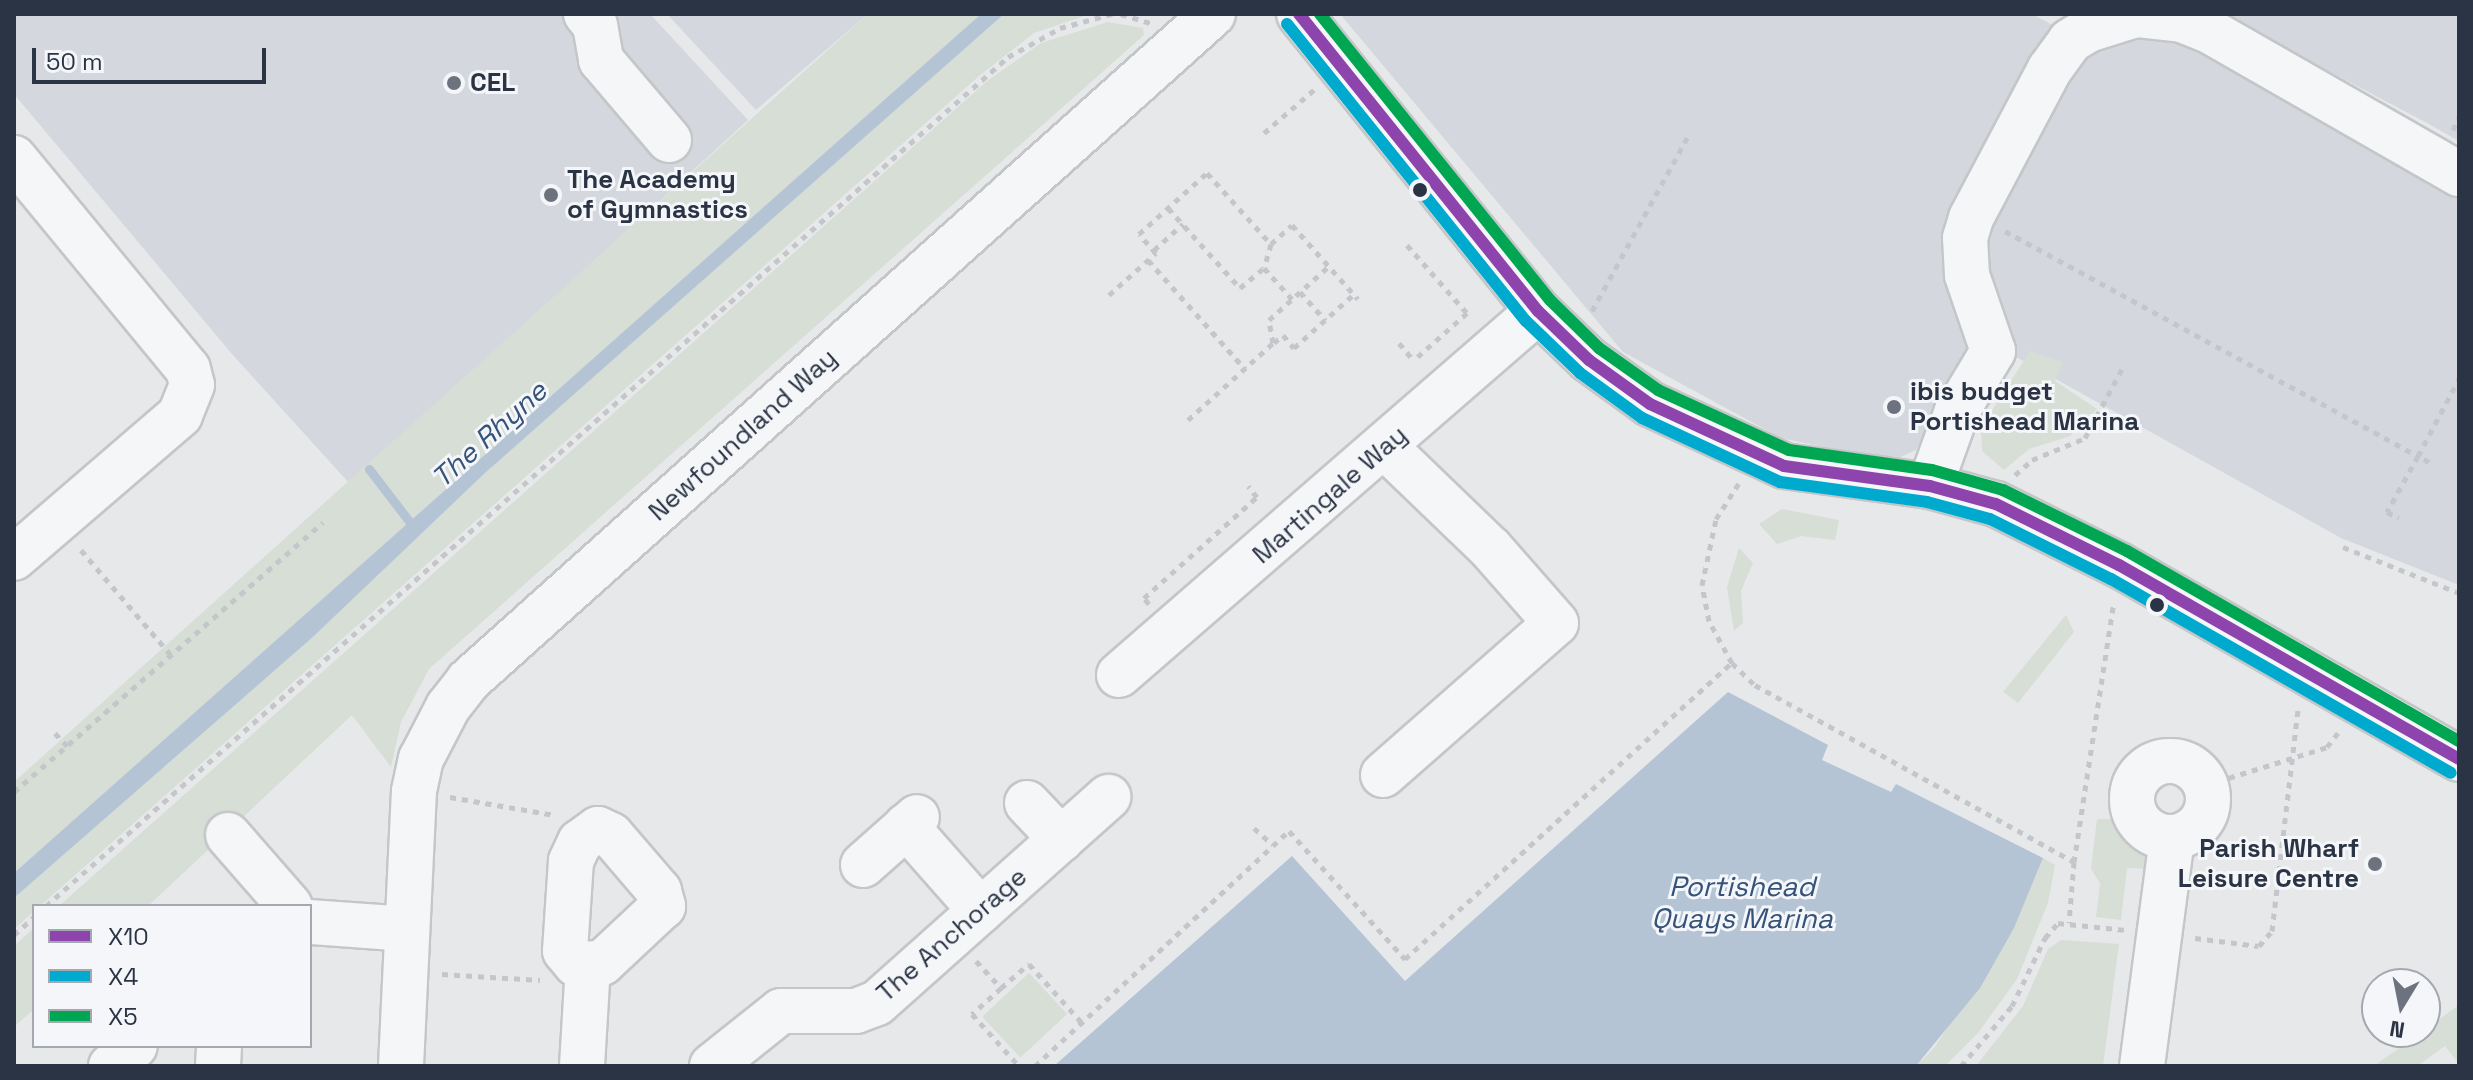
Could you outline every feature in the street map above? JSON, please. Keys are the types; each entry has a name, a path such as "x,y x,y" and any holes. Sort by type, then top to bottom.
{"street":[{"path":"586,14 595,25 601,60 669,140"},
{"name":"Newfoundland Way","path":"401,1066 414,791 434,729 468,681 1213,14"},
{"path":"1299,14 1538,311 1571,344 1742,475 1804,471 1930,486 1996,504 2112,588 2459,759"},
{"path":"1930,486 1957,411 1993,351 1967,275 1965,238 1973,214 2070,41 2136,15 2158,15 2211,32 2459,174"},
{"path":"14,158 188,369 192,385 180,415 14,558"},
{"name":"Martingale Way","path":"1119,675 1386,448 1538,311"},
{"path":"1383,775 1556,623 1490,548 1386,448"},
{"path":"2176,761 2191,766 2206,785 2203,818 2194,829 2172,838 2157,835 2137,820 2131,805 2139,774 2152,764 2176,761"},
{"name":"The Anchorage","path":"712,1066 754,1029 790,1007 867,1009 1108,797"},
{"path":"1027,803 1061,839"},
{"path":"863,865 912,822 967,923"},
{"path":"579,964 608,960 658,912 663,898 604,830 580,842 571,861 565,951 579,964 582,1066"},
{"path":"228,835 288,904"},
{"path":"2142,1066 2162,933 2172,838"},
{"path":"312,923 406,950"},
{"path":"111,1066 133,1048"}],"path":[{"path":"48,904 1008,57 1060,28 1112,14"},
{"path":"1264,133 1315,89"},
{"path":"1571,344 1690,133"},
{"path":"1153,250 1139,234 1207,173 1271,244"},
{"path":"1168,208 1240,288 1264,268 1271,244 1292,225 1356,296 1294,348 1283,335 1188,420"},
{"path":"1973,214 2429,462"},
{"path":"1109,295 1183,224"},
{"path":"1399,343 1416,362 1467,313 1407,245"},
{"path":"1148,260 1245,369"},
{"path":"1273,343 1269,320 1329,266"},
{"path":"1264,268 1292,299"},
{"path":"1300,292 1325,320"},
{"path":"1996,504 2024,465 2085,438 2122,369"},
{"path":"2399,518 2387,512 2459,379"},
{"path":"1742,475 1716,519 1702,585 1709,621 1732,663 1755,685 2074,862"},
{"path":"1154,609 1144,598 1257,497 1248,486"},
{"path":"57,522 171,655"},
{"path":"14,792 323,522"},
{"path":"2343,547 2459,593"},
{"path":"2112,588 2127,611"},
{"path":"2069,923 2074,862 2112,588"},
{"path":"1035,1066 1289,831 1405,959 1732,663"},
{"path":"2287,703 2313,716"},
{"path":"1961,1066 2017,997 2045,938 2058,923 2259,946 2272,931 2298,709"},
{"path":"2327,722 2354,734"},
{"path":"2206,785 2327,747 2341,729"},
{"path":"55,733 67,746"},
{"path":"414,791 549,813 580,842"},
{"path":"1254,828 1273,845"},
{"path":"14,935 32,919"},
{"path":"967,923 1001,988"},
{"path":"406,950 548,980 579,964"},
{"path":"1019,1066 972,1014 1029,964 1083,1024"}],"shaded area":[{"path":"14,14 650,14 748,120 350,484 232,354 14,94"},
{"path":"667,14 868,14 756,110"},
{"path":"868,14 981,14 14,873 14,782"},
{"path":"1004,14 1090,14 1034,33 979,76 42,904 32,904 32,913 14,929 14,898 314,636 485,473"},
{"path":"1340,14 2032,14 2058,28 2196,14 2459,153 2459,585 2341,538 1975,334 1916,450 1900,457 1852,453 1781,438 1623,352"},
{"path":"2221,14 2459,14 2459,141 2427,123"},
{"path":"1108,22 1143,28 1144,35 429,669 401,722 391,767 352,715 150,904 61,904 986,82 1041,43"},
{"path":"2030,351 2063,362 2055,381 2097,409 2070,436 2029,449 2004,470 1982,451 1981,428"},
{"path":"1782,509 1839,520 1835,540 1801,536 1777,544 1759,524"},
{"path":"1739,548 1753,563 1741,591 1743,623 1734,631 1727,587"},
{"path":"2066,615 2074,632 2018,703 2003,692"},
{"path":"2097,819 2116,819 2150,856 2151,869 2127,868 2121,920 2096,917 2100,883 2091,869"},
{"path":"2043,858 2055,865 2048,903 2017,979 1978,1033 1945,1066 1916,1066 1934,1048 2014,928"},
{"path":"32,930 32,1011 14,1027 14,946"},
{"path":"2061,940 2119,944 2103,1066 1976,1066 2023,1006 2048,949"},
{"path":"1029,973 1067,1014 1020,1058 982,1017"},
{"path":"2459,1005 2459,1064 2445,1046 2417,1066 2374,1066 2399,1048 2441,1048 2441,1018"}],"water":[{"path":"981,14 1004,14 485,473 314,636 14,898 14,873"},
{"name":"Portishead Quays Marina","path":"1728,692 1828,745 1822,760 1891,792 1896,784 2043,858 2014,928 1980,988 1916,1066 1054,1066 1292,856 1405,981"}],"waterway":[{"path":"369,469 415,529"}],"transit line":[{"name":"X10","path":"1299,14 1538,311 1589,360 1650,404 1784,466 1930,486 1996,504 2119,565 2459,759"},
{"name":"X5","path":"1320,14 1550,300 1599,348 1658,390 1789,450 1932,470 2003,490 2127,551 2459,741"},
{"name":"X4","path":"1287,24 1526,321 1580,373 1642,418 1780,482 1927,502 1990,519 2111,579 2451,773"}],"place":[{"name":"CEL","path":"454,83"},
{"name":"The Academy of Gymnastics","path":"551,195"},
{"name":"ibis budget Portishead Marina","path":"1894,407"},
{"name":"Parish Wharf Leisure Centre","path":"2375,864"}],"water label":[{"name":"The Rhyne","path":"489,434"}]}
